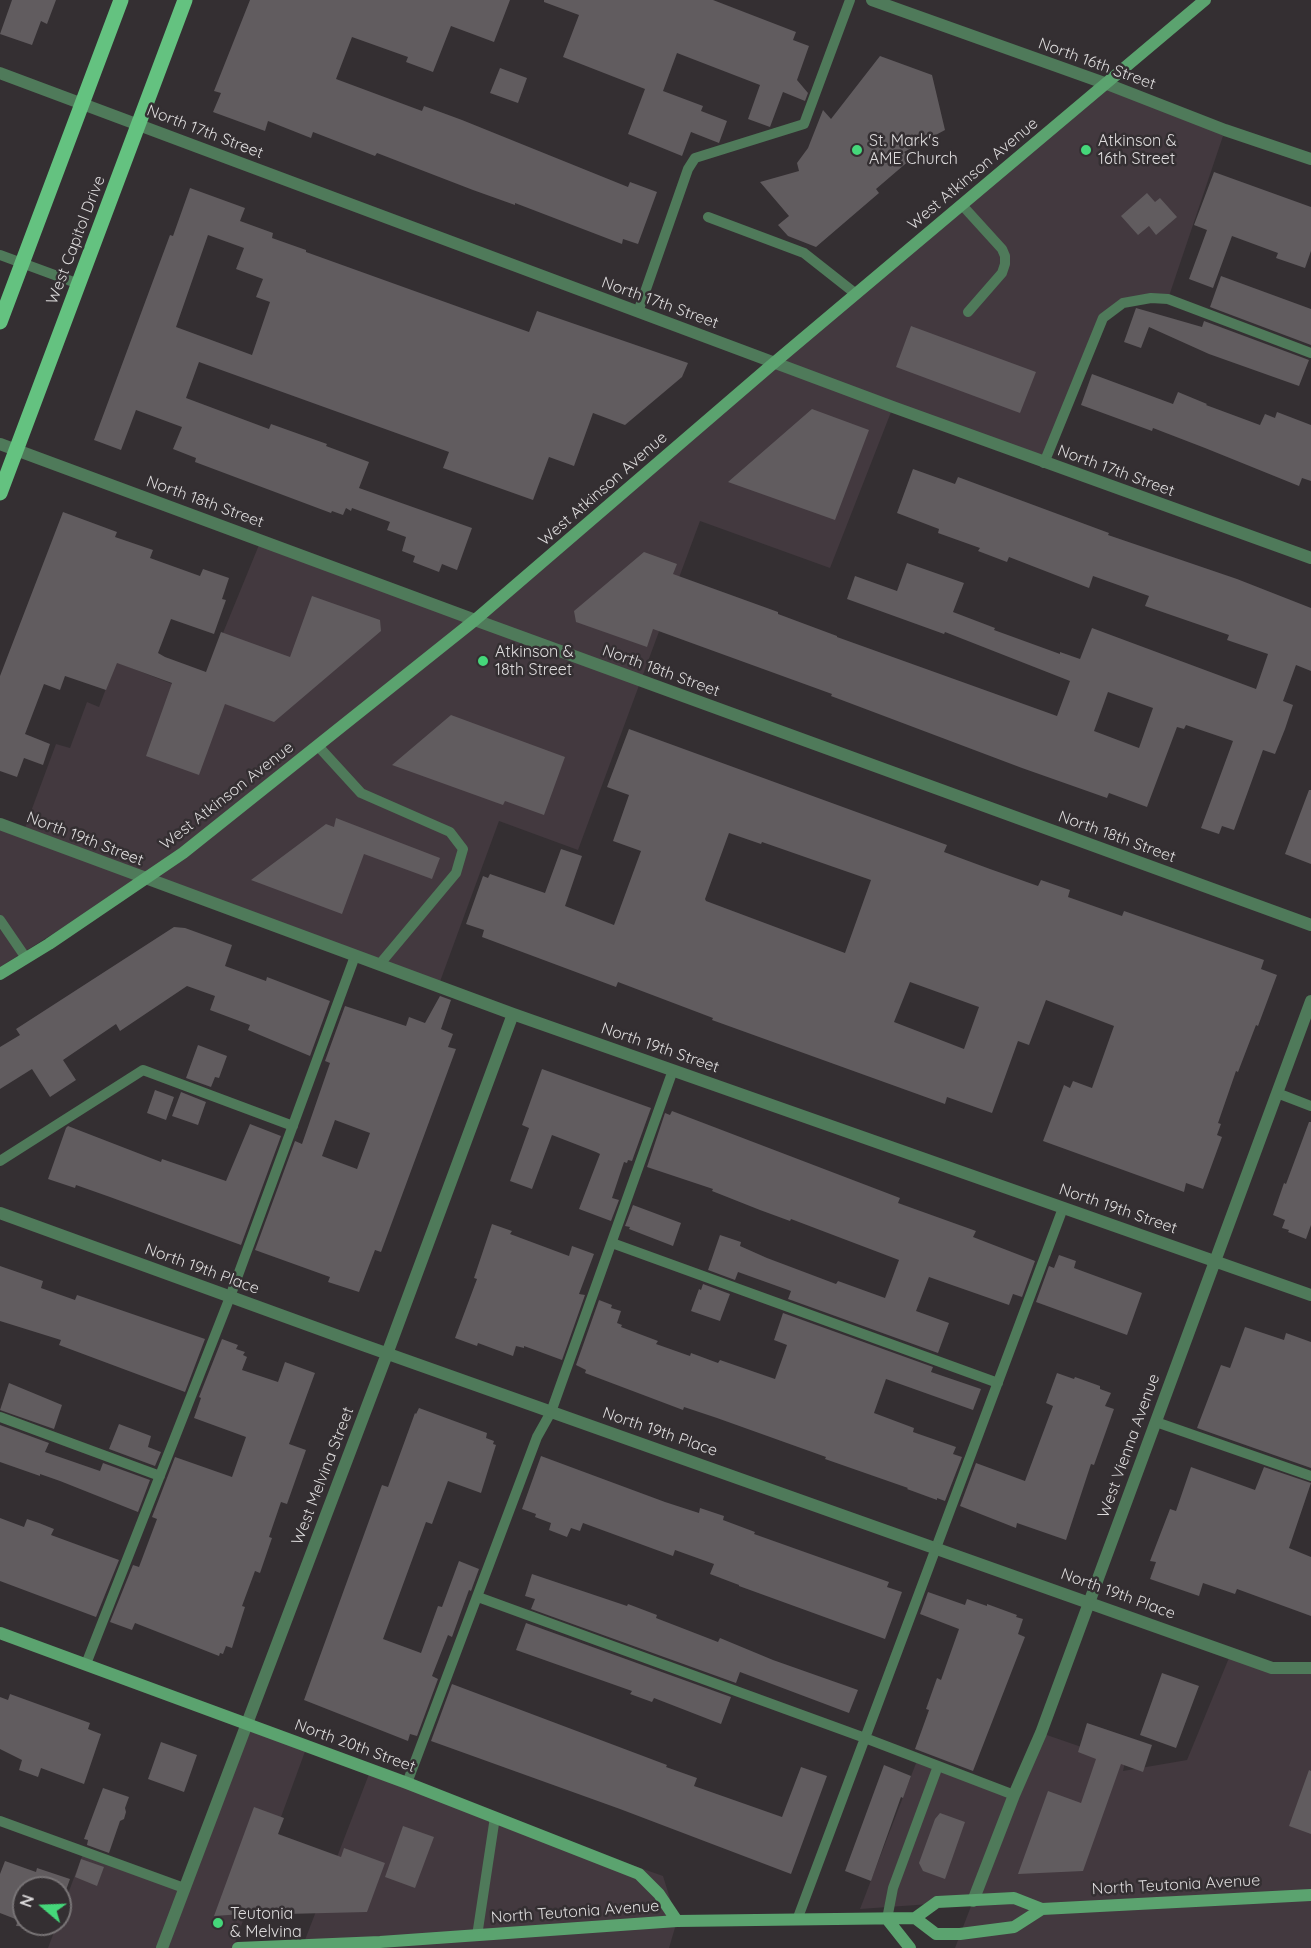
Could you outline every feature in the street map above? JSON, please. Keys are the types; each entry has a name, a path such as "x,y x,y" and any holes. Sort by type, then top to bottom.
{"main road":[{"path":"0,322 121,0"},
{"name":"West Capitol Drive","path":"0,493 185,0"},
{"name":"West Atkinson Avenue","path":"0,974 183,853 475,620 775,362 1205,0"},
{"name":"North 20th Street","path":"0,1633 407,1783 639,1874 659,1894 677,1921"},
{"name":"North Teutonia Avenue","path":"238,1948 383,1945 677,1921 915,1918 937,1902 1014,1898 1042,1909 1311,1895"},
{"path":"915,1918 936,1934 960,1934 1014,1928 1042,1909"},
{"path":"887,1919 910,1948"}],"street":[{"name":"North 16th Street","path":"872,0 1107,84 1225,130 1311,159"},
{"name":"North 17th Street","path":"0,73 1044,463 1311,558"},
{"name":"North 18th Street","path":"0,444 1311,925"},
{"name":"North 19th Street","path":"0,824 513,1014 1311,1295"},
{"name":"West Vienna Avenue","path":"973,1901 1041,1733 1311,1001"},
{"name":"West Melvina Street","path":"162,1948 513,1014"},
{"name":"North 19th Place","path":"0,1213 1272,1668 1311,1668"}],"lane":[{"path":"638,312 688,169 695,158 804,124 850,0"},
{"path":"962,205 1002,249 1005,256 1002,273 968,312"},
{"path":"708,217 804,253 856,294"},
{"path":"0,255 79,284"},
{"path":"1044,463 1103,318 1123,303 1151,298 1168,299 1311,353"},
{"path":"318,746 361,793 450,832 463,849 456,873 379,965"},
{"path":"0,920 26,958"},
{"path":"86,1664 230,1297 355,956"},
{"path":"0,1161 143,1070 292,1126"},
{"path":"407,1783 537,1437 552,1412 673,1070"},
{"path":"1277,1093 1311,1106"},
{"path":"797,1920 1063,1208"},
{"path":"612,1243 998,1383"},
{"path":"0,1418 160,1476"},
{"path":"1155,1422 1311,1476"},
{"path":"478,1597 865,1738 1014,1795"},
{"path":"887,1919 893,1888 938,1766"},
{"path":"477,1936 495,1817"},
{"path":"0,1821 184,1888"}],"shaded area":[{"path":"1107,84 1225,130 1168,299 1123,303 1103,319 1044,463 893,407 830,568 700,521 578,850 499,821 438,987 142,878 0,967 0,824 23,833 56,744 70,748 87,702 99,707 116,662 198,694 261,540 475,620"},
{"path":"1231,1653 1272,1668 1311,1668 1311,1948 955,1948 973,1901 860,1909 918,1758 1014,1795 1041,1733 1125,1762 1123,1771 1187,1760"},
{"path":"247,1724 307,1746 233,1948 48,1948 52,1936 72,1936 72,1883 84,1851 184,1887"},
{"path":"371,1769 495,1817 663,1876 677,1921 669,1948 386,1948 380,1942 303,1945"}],"building":[{"path":"12,0 56,0 47,24 41,21 32,45 0,34"},
{"path":"250,0 510,0 494,42 451,26 433,72 406,62 408,57 352,37 336,79 422,111 424,106 462,120 628,187 630,182 657,192 638,244 623,239 622,244 515,203 515,205 473,190 377,153 375,156 313,132 311,138 268,121 265,131 213,112 221,93 214,91"},
{"path":"544,0 713,0 796,32 793,40 809,46 797,80 808,93 805,101 783,92 770,127 748,119 760,85 677,53 663,91 703,106 701,111 727,121 719,143 691,132 682,156 628,134 645,89 563,57 579,15 544,2"},
{"name":"St. Mark's AME Church","path":"880,56 932,75 945,130 904,152 911,159 876,189 879,193 816,247 788,236 778,225 789,216 760,182 799,171 797,163 808,148 823,110 831,119"},
{"path":"500,68 527,78 518,103 490,93"},
{"path":"1214,172 1311,207 1311,251 1305,268 1276,258 1278,253 1232,236 1213,288 1189,279 1207,230 1194,225"},
{"path":"190,188 245,208 240,221 273,233 272,238 529,332 537,311 688,363 682,377 625,425 593,413 574,466 549,457 533,500 443,468 449,452 199,362 186,398 269,429 271,424 369,462 359,488 472,528 457,570 442,564 439,572 413,562 415,556 402,551 406,537 387,530 390,522 352,508 351,511 346,508 343,515 332,511 331,513 195,462 196,458 173,449 182,427 136,410 121,450 94,440 170,235 173,236","holes":["208,235 244,248 236,269 263,279 256,297 270,302 252,355 176,327"]},
{"path":"1147,193 1155,202 1160,198 1177,217 1156,235 1149,226 1138,235 1121,216"},
{"path":"1221,276 1311,309 1311,345 1210,307"},
{"path":"1136,308 1202,327 1204,321 1309,360 1299,386 1209,354 1149,327 1141,348 1124,342"},
{"path":"911,326 1036,372 1020,413 896,367"},
{"path":"1092,374 1173,404 1178,392 1260,425 1265,414 1275,418 1277,412 1311,425 1311,481 1302,478 1299,486 1153,428 1152,431 1081,405"},
{"path":"812,409 869,430 835,520 728,482"},
{"path":"913,469 955,484 958,477 1109,533 1108,535 1237,579 1311,608 1311,671 1296,665 1283,701 1293,705 1285,729 1275,754 1263,750 1234,830 1222,826 1219,834 1201,828 1233,741 1186,725 1184,729 1177,727 1147,807 1109,793 1107,798 1022,768 831,696 832,694 653,629 647,647 576,622 574,611 644,552 677,564 673,574 778,612 778,614 837,637 1057,716 1070,681 945,632 944,634 847,599 855,576 897,591 907,563 964,583 953,612 1060,654 1060,652 1080,659 1092,628 1256,689 1268,654 1227,640 1229,635 1145,606 1149,596 1093,576 1089,588 1009,557 1007,562 978,551 980,548 938,533 939,529 897,513","holes":["1108,692 1153,708 1139,748 1094,731"]},
{"path":"63,512 117,532 115,537 153,550 150,558 200,576 203,569 229,578 222,599 226,600 214,634 171,619 158,653 165,657 206,672 221,632 290,657 312,596 380,620 381,631 274,722 225,704 199,775 146,756 172,683 117,663 106,690 65,676 60,690 44,684 25,734 50,744 43,765 24,758 17,777 0,771 0,676"},
{"path":"451,715 565,757 544,815 505,801 503,805 392,765"},
{"path":"629,729 947,845 944,852 990,869 1038,886 1041,880 1070,890 1068,897 1122,916 1124,911 1264,960 1261,969 1277,975 1258,1026 1256,1025 1238,1072 1236,1071 1218,1123 1221,1124 1217,1135 1222,1137 1203,1189 1186,1183 1184,1192 1043,1141 1064,1085 1070,1088 1073,1081 1092,1088 1114,1026 1046,1000 1029,1045 1018,1041 992,1113 947,1097 945,1104 712,1020 713,1018 618,982 616,987 482,937 484,930 466,924 483,876 488,878 490,874 545,893 561,849 582,856 565,906 614,925 641,851 613,841 629,795 607,787","holes":["729,833 761,844 762,842 871,880 845,953 706,901","910,982 979,1007 964,1049 894,1022"]},
{"path":"1309,790 1311,790 1311,864 1285,854"},
{"path":"336,818 440,858 432,879 364,854 342,914 251,880 326,824 334,827"},
{"path":"174,927 185,928 232,945 225,966 266,981 267,977 330,1001 310,1056 248,1030 250,1025 210,1010 215,996 187,986 120,1031 116,1024 63,1060 76,1080 50,1097 32,1069 0,1089 0,1047 20,1035 16,1029"},
{"path":"440,996 451,1000 441,1029 453,1034 448,1047 456,1049 381,1252 375,1250 359,1292 328,1282 330,1277 255,1250 295,1141 302,1144 330,1063 325,1061 345,1006 406,1026 409,1017 425,1023","holes":["335,1120 370,1133 357,1169 322,1156"]},
{"path":"198,1045 227,1056 219,1078 215,1077 211,1087 186,1078"},
{"path":"542,1069 651,1108 632,1161 624,1162 612,1198 619,1200 611,1221 579,1209 600,1154 596,1152 552,1135 532,1189 510,1181 529,1128 522,1125"},
{"path":"155,1090 174,1097 166,1120 147,1113"},
{"path":"181,1092 206,1102 198,1125 172,1116"},
{"path":"672,1111 900,1198 898,1203 976,1231 973,1237 1035,1261 1022,1297 1013,1294 1009,1305 929,1277 916,1311 949,1323 938,1353 788,1299 791,1291 738,1272 735,1280 708,1270 720,1235 741,1242 740,1246 767,1258 836,1284 838,1281 885,1298 899,1260 791,1219 790,1221 760,1210 712,1191 713,1189 647,1167 665,1113 670,1115"},
{"path":"1309,1122 1311,1122 1311,1225 1306,1239 1282,1228 1285,1220 1273,1215"},
{"path":"250,1124 281,1136 241,1245 76,1185 75,1188 48,1179 68,1126 161,1162 162,1159 226,1181"},
{"path":"633,1205 681,1223 673,1246 625,1226"},
{"path":"492,1224 512,1231 510,1234 569,1256 572,1246 594,1254 579,1294 585,1295 562,1360 524,1346 524,1348 516,1346 513,1356 478,1343 477,1346 455,1338 477,1279 474,1278"},
{"path":"1059,1255 1076,1261 1074,1268 1142,1293 1127,1335 1036,1302 1049,1266 1054,1268"},
{"path":"0,1266 43,1281 41,1288 75,1300 77,1295 205,1339 185,1392 59,1345 61,1340 0,1321"},
{"path":"703,1284 730,1294 720,1321 691,1311"},
{"path":"599,1300 621,1311 617,1323 622,1325 621,1327 658,1341 656,1344 718,1363 720,1360 775,1379 787,1345 774,1340 783,1313 933,1367 931,1372 981,1389 973,1410 886,1379 874,1413 914,1428 913,1432 956,1447 953,1454 962,1457 945,1501 717,1418 684,1407 683,1410 585,1373 586,1370 576,1365"},
{"path":"1245,1327 1284,1340 1286,1333 1311,1342 1311,1468 1197,1428 1221,1365 1230,1368"},
{"path":"222,1339 238,1345 236,1349 245,1352 243,1355 247,1357 242,1370 278,1382 285,1362 315,1373 289,1444 306,1450 287,1504 281,1502 260,1573 255,1571 242,1606 245,1607 232,1648 226,1646 223,1654 220,1653 219,1656 135,1623 132,1630 110,1622 133,1565 139,1567 157,1519 152,1517 175,1457 232,1477 246,1437 194,1418 201,1398 199,1397"},
{"path":"1057,1373 1100,1386 1100,1389 1111,1393 1105,1406 1114,1409 1094,1465 1091,1464 1066,1540 1017,1523 1016,1528 960,1506 976,1463 1025,1481 1053,1406 1046,1403"},
{"path":"9,1383 62,1405 54,1429 0,1410"},
{"path":"419,1408 487,1433 486,1438 494,1441 493,1444 496,1445 481,1493 448,1481 432,1524 426,1522 383,1639 421,1653 438,1606 442,1607 459,1561 479,1569 452,1637 448,1635 432,1676 438,1679 417,1736 410,1734 408,1741 304,1700 382,1485 388,1487 415,1413"},
{"path":"119,1424 151,1436 148,1447 161,1452 155,1466 109,1449"},
{"path":"0,1425 49,1443 45,1452 100,1471 103,1463 150,1480 138,1512 60,1481 0,1462"},
{"path":"541,1456 665,1502 699,1513 700,1508 724,1516 723,1520 755,1532 754,1534 889,1582 887,1587 902,1592 885,1639 710,1574 714,1564 675,1550 673,1556 583,1523 580,1531 571,1528 567,1537 549,1530 551,1523 522,1509"},
{"path":"1191,1467 1255,1490 1264,1467 1311,1483 1289,1548 1311,1557 1311,1616 1237,1589 1235,1594 1203,1583 1199,1596 1150,1579 1156,1562 1150,1561 1170,1509 1176,1511"},
{"path":"0,1518 24,1527 27,1519 39,1523 54,1529 51,1535 119,1560 96,1617 0,1581"},
{"path":"532,1574 627,1606 628,1604 657,1615 656,1618 718,1642 720,1638 773,1660 858,1690 849,1713 740,1672 736,1683 531,1609 535,1599 525,1596"},
{"path":"928,1592 965,1605 967,1599 987,1606 987,1604 1023,1619 1018,1634 1025,1637 973,1771 915,1749 929,1710 926,1709 937,1678 941,1680 959,1629 920,1614"},
{"path":"526,1623 731,1697 721,1724 654,1698 652,1702 630,1694 632,1691 516,1650"},
{"path":"1162,1673 1199,1686 1176,1748 1140,1735"},
{"path":"452,1684 667,1765 666,1767 697,1778 694,1786 782,1817 801,1767 827,1776 791,1874 431,1741"},
{"path":"10,1694 90,1723 88,1729 101,1734 84,1784 41,1768 38,1777 19,1770 22,1760 0,1749 0,1697 8,1700"},
{"path":"1087,1723 1152,1745 1143,1772 1121,1764 1083,1871 1018,1874 1048,1791 1081,1803 1096,1759 1078,1752"},
{"path":"161,1742 197,1755 184,1792 148,1779"},
{"path":"884,1765 911,1776 903,1798 901,1797 871,1881 845,1871"},
{"path":"1309,1770 1311,1771 1311,1834 1289,1826"},
{"path":"103,1788 129,1797 124,1819 120,1821 109,1853 87,1845 88,1840 84,1839"},
{"path":"254,1807 284,1818 278,1834 341,1857 344,1848 385,1863 367,1912 285,1914 286,1911 214,1916"},
{"path":"940,1813 965,1822 945,1879 923,1871 919,1863 935,1819"},
{"path":"403,1826 434,1837 415,1888 385,1877"},
{"path":"81,1859 104,1867 97,1886 75,1877"},
{"path":"5,1861 36,1872 37,1868 61,1876 12,1876 12,1918 0,1913 0,1874"}],"place":[{"name":"St. Mark's AME Church","path":"857,150"},
{"name":"Atkinson & 16th Street","path":"1086,150"},
{"name":"Atkinson & 18th Street","path":"483,661"},
{"name":"Teutonia & Melvina","path":"218,1923"}]}
